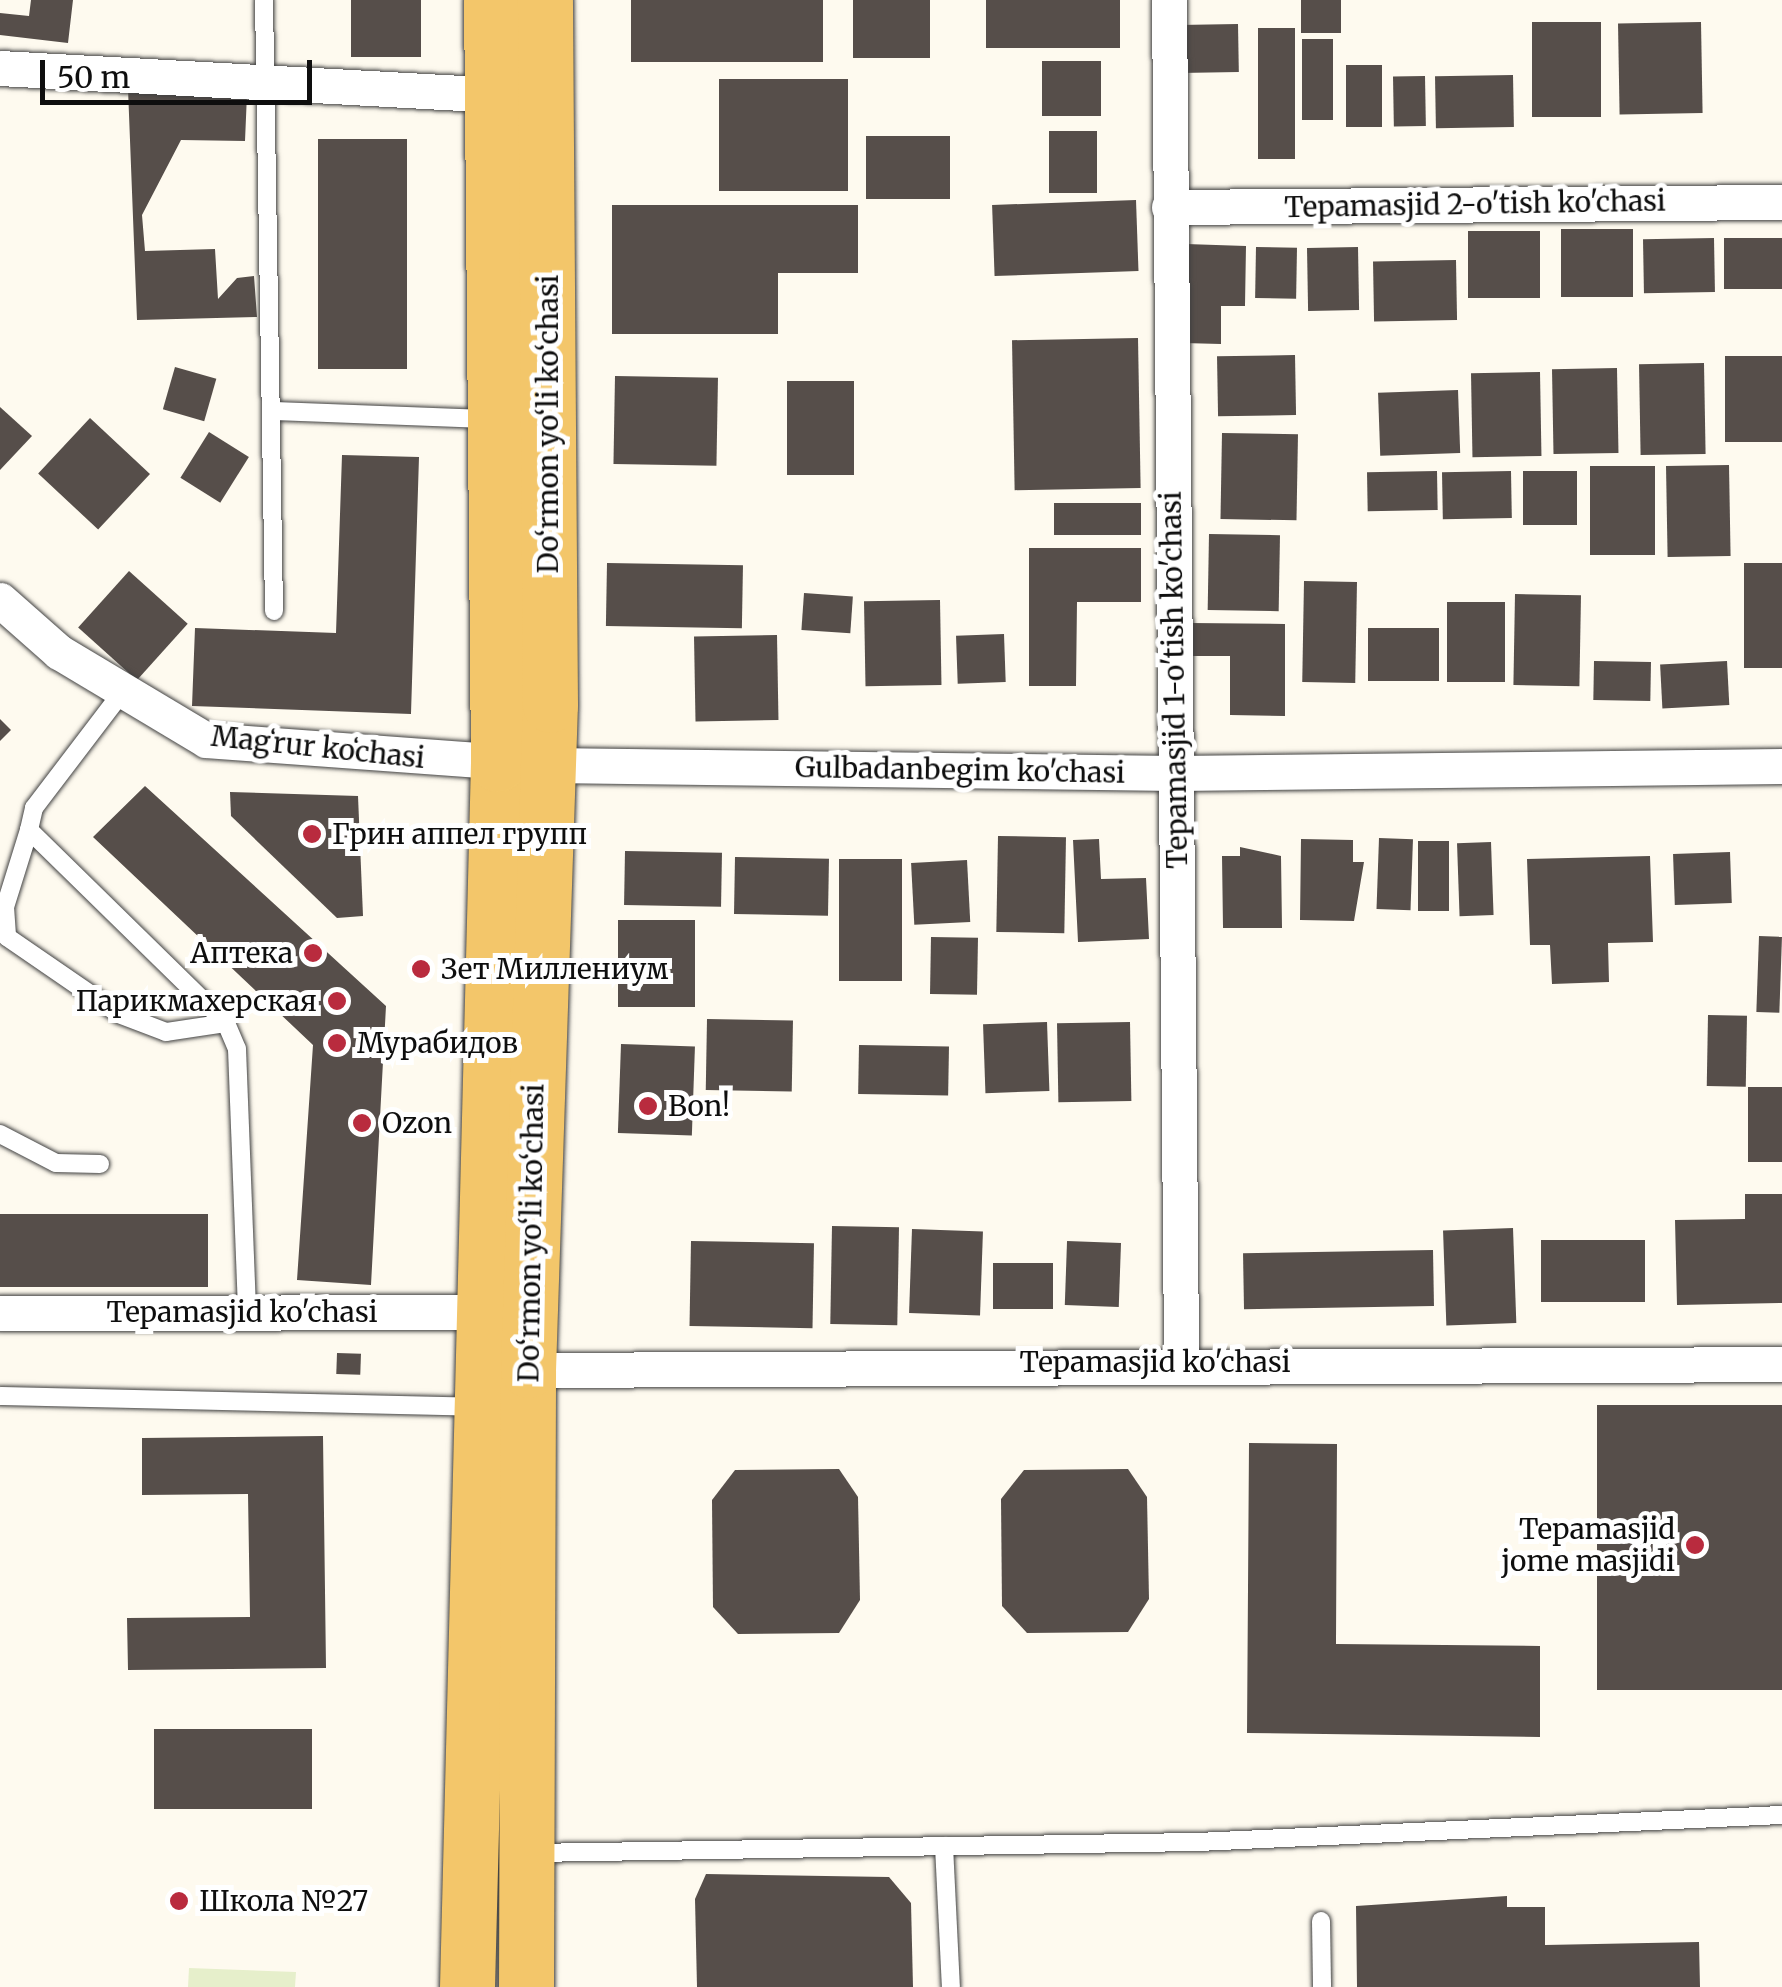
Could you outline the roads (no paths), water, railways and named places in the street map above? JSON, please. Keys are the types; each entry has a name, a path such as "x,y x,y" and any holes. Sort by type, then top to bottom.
{"main road":[{"name":"Do‘rmon yo‘li ko‘chasi","path":"467,1987 512,1394 483,1312 523,764 496,419 491,0"},
{"name":"Do‘rmon yo‘li ko‘chasi","path":"526,1987 526,1852 512,1394 523,764 545,0"}],"street":[{"name":"Tepamasjid 1-o'tish ko'chasi","path":"1168,0 1181,1360"},
{"path":"0,68 491,95"},
{"name":"Tepamasjid 2-o'tish ko'chasi","path":"1169,207 1782,202"},
{"name":"Magʻrur koʻchasi","path":"0,600 59,652 206,740 523,764"},
{"name":"Gulbadanbegim ko'chasi","path":"523,764 1176,773 1782,766"},
{"name":"Tepamasjid ko'chasi","path":"0,1313 483,1312"},
{"name":"Tepamasjid ko'chasi","path":"512,1394 1181,1360 1782,1364"}],"lane":[{"path":"264,0 277,410 274,611"},
{"path":"277,410 496,419"},
{"path":"124,691 34,808 5,907 4,942 134,1020 166,1032 226,1022"},
{"path":"29,830 226,1022 238,1049 247,1312"},
{"path":"0,1134 56,1162 100,1164"},
{"path":"0,1396 512,1394"},
{"path":"526,1852 944,1846 1782,1816"},
{"path":"944,1846 951,1987"},
{"path":"1321,1921 1322,1987"}],"place":[{"name":"Грин аппел групп","path":"312,834"},
{"name":"Аптека","path":"313,953"},
{"name":"Зет Миллениум","path":"421,969"},
{"name":"Парикмахерская","path":"337,1001"},
{"name":"Мурабидов","path":"337,1043"},
{"name":"Bon!","path":"648,1106"},
{"name":"Ozon","path":"362,1123"},
{"name":"Tepamasjid jome masjidi","path":"1695,1545"},
{"name":"Школа №27","path":"179,1901"}]}
